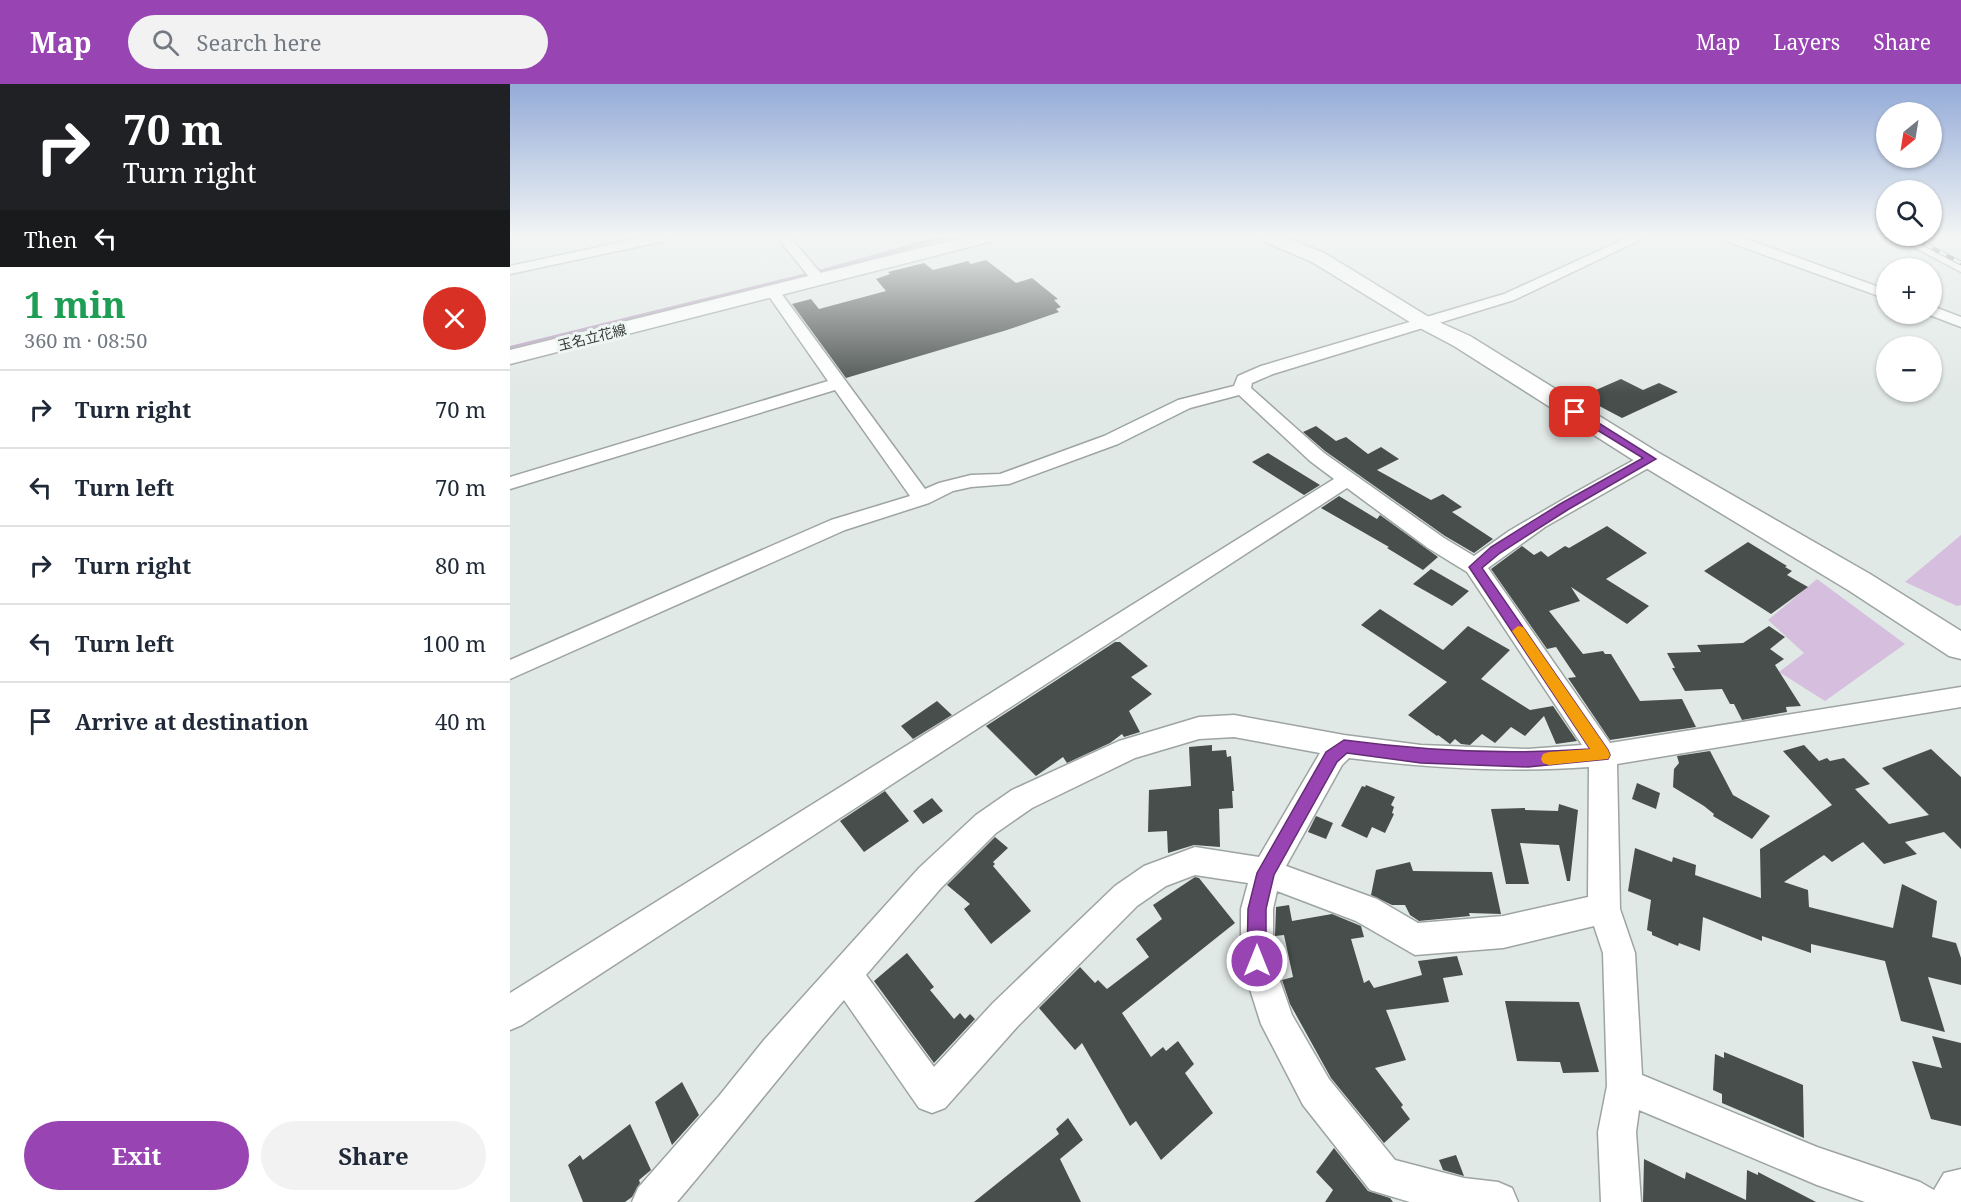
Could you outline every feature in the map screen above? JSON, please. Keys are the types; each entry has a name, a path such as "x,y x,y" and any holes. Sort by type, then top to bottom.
{"street":[{"name":"玉名立花線","path":"510,357 784,289"},
{"path":"1369,289 1425,323 1462,341 1650,459 1859,582 1961,647"},
{"path":"1242,389 1244,380 1267,370 1370,337 1509,297 1526,289"},
{"path":"773,292 922,499"},
{"path":"1942,315 1961,322"},
{"path":"510,483 838,383"},
{"path":"1242,389 1317,457 1436,543 1475,567 1603,755 1604,909 1618,952 1624,1086 1617,1132 1621,1202"},
{"path":"510,670 838,525 922,499 946,488 970,481 1002,480 1111,440 1184,404 1242,389"},
{"path":"1475,567 1496,550 1564,506 1650,459"},
{"path":"510,1013 1347,479"},
{"path":"652,1202 732,1109 776,1052 930,879 986,824 1022,799 1128,749 1199,728 1234,726 1344,746 1421,756 1528,760 1603,755 1961,697"},
{"path":"1344,746 1332,757 1266,873 1257,909 1257,961 1278,1024 1316,1092 1384,1176 1464,1197 1498,1202"},
{"path":"844,976 857,989 932,1095 1080,939 1126,896 1155,876 1195,861 1242,867 1266,873 1366,910 1415,939 1503,932 1604,909"},
{"path":"1624,1086 1817,1166 1896,1196 1920,1202"},
{"path":"1949,1202 1958,1187 1961,1188"}],"shaded area":[{"path":"1961,535 1961,605 1957,606 1905,582"},
{"path":"1817,579 1905,644 1825,701 1779,672 1804,653 1768,620"}],"building":[{"path":"884,289 1046,289 1058,299 1054,300 1061,307 1056,309 1059,312 1007,330 846,378 792,304 811,299 819,309 886,291"},
{"path":"1621,379 1643,390 1659,383 1678,392 1622,418 1586,399 1593,395 1589,393"},
{"path":"1316,426 1336,441 1346,437 1368,454 1381,447 1399,459 1377,470 1431,500 1443,494 1462,507 1452,512 1493,539 1474,553 1445,536 1325,451 1303,432"},
{"path":"1268,453 1320,485 1304,495 1252,462"},
{"path":"1339,496 1377,519 1380,515 1438,557 1423,570 1387,548 1389,547 1321,508"},
{"path":"1607,526 1647,553 1606,579 1649,606 1627,624 1571,587 1580,601 1549,611 1583,654 1603,651 1605,654 1611,654 1640,701 1682,699 1696,727 1610,740 1568,678 1576,677 1556,647 1547,649 1491,569 1522,546 1534,555 1541,551 1548,557 1565,546 1569,548"},
{"path":"1748,542 1787,566 1785,567 1792,571 1787,575 1808,587 1771,614 1704,571"},
{"path":"1431,569 1469,591 1452,606 1413,584"},
{"path":"1380,609 1443,650 1468,626 1510,650 1481,679 1530,710 1553,706 1577,741 1556,744 1544,716 1525,736 1511,727 1495,743 1482,734 1470,745 1461,744 1455,739 1450,744 1437,736 1408,715 1447,682 1361,625"},
{"path":"1769,626 1785,637 1770,649 1784,659 1775,665 1801,706 1786,707 1787,712 1742,720 1734,704 1730,704 1722,689 1685,691 1672,668 1675,668 1667,653 1701,652 1697,645 1743,643"},
{"path":"1115,642 1120,642 1148,666 1131,677 1152,694 1129,711 1140,732 1124,737 1122,734 1110,743 1067,763 1063,757 1036,776 986,726"},
{"path":"937,701 952,715 913,739 901,726"},
{"path":"1212,745 1212,751 1226,750 1227,757 1231,756 1234,791 1232,791 1233,808 1219,809 1220,847 1194,845 1168,853 1167,831 1148,832 1149,790 1191,786 1189,747"},
{"path":"1804,745 1819,761 1827,758 1830,761 1844,758 1870,784 1855,789 1889,824 1929,815 1882,768 1931,749 1961,777 1961,849 1944,832 1905,842 1917,854 1884,864 1863,842 1832,862 1824,855 1784,882 1808,890 1809,907 1893,928 1902,884 1937,901 1932,937 1956,943 1961,958 1961,985 1928,977 1945,1032 1901,1021 1885,961 1811,944 1811,953 1762,936 1762,941 1703,917 1700,951 1679,943 1678,946 1652,935 1652,932 1647,930 1651,900 1628,891 1635,848 1672,862 1673,857 1696,865 1695,875 1761,898 1760,849 1832,805 1783,751"},
{"path":"1710,751 1733,795 1770,816 1752,839 1713,816 1714,814 1704,806 1673,787 1674,769 1679,763 1677,756"},
{"path":"1637,783 1660,793 1656,809 1632,799"},
{"path":"1366,785 1395,797 1391,805 1394,807 1392,813 1394,814 1385,833 1372,827 1367,838 1341,826 1362,786"},
{"path":"885,791 909,821 864,852 840,821"},
{"path":"932,798 943,811 923,824 913,811"},
{"path":"1559,804 1578,810 1570,881 1567,881 1559,845 1520,843 1529,884 1506,884 1491,809 1525,808 1525,810 1558,811"},
{"path":"1316,816 1333,823 1326,839 1308,832"},
{"path":"995,837 1008,848 993,862 995,864 993,866 1031,911 991,944 964,909 970,904 947,885"},
{"path":"1410,862 1413,871 1492,872 1501,914 1469,913 1470,916 1419,921 1410,915 1405,905 1392,905 1371,895 1376,870"},
{"path":"1195,877 1199,878 1235,923 1122,1013 1151,1057 1163,1047 1166,1051 1178,1041 1194,1064 1185,1073 1213,1113 1161,1160 1136,1121 1130,1126 1082,1043 1075,1050 1039,1008 1080,967 1095,983 1098,980 1107,989 1149,957 1136,939 1162,919 1153,905"},
{"path":"1289,905 1292,921 1332,914 1361,926 1364,937 1351,939 1364,983 1369,980 1374,988 1422,975 1418,961 1457,956 1463,975 1443,978 1449,1002 1386,1010 1406,1060 1375,1068 1403,1105 1401,1107 1410,1119 1384,1143 1331,1078 1290,1004 1282,980 1293,977 1284,935 1275,936 1276,907"},
{"path":"907,953 934,987 930,990 954,1019 960,1013 965,1019 970,1014 975,1019 934,1063 874,981"},
{"path":"1505,1001 1579,1002 1599,1072 1563,1073 1560,1062 1517,1061"},
{"path":"1932,1036 1961,1043 1961,1126 1931,1119 1912,1061 1942,1068"},
{"path":"1724,1052 1803,1085 1804,1138 1722,1103 1722,1094 1713,1090 1715,1054 1724,1058"},
{"path":"682,1082 699,1115 672,1145 655,1102"},
{"path":"1068,1118 1083,1140 1060,1159 1081,1202 974,1202 1059,1134 1056,1129"},
{"path":"630,1124 651,1170 639,1180 640,1183 632,1197 625,1202 583,1202 568,1165 580,1155 583,1160"},
{"path":"1334,1148 1368,1191 1390,1198 1393,1202 1325,1202 1333,1190 1316,1172"},
{"path":"1456,1155 1464,1176 1443,1170 1439,1160"},
{"path":"1644,1159 1685,1179 1686,1172 1746,1200 1747,1170 1758,1175 1758,1172 1816,1202 1643,1202"}],"waterway":[{"path":"510,348 749,289"}],"slow traffic":[{"path":"1518,631 1603,755 1549,759"}],"route":[{"path":"1257,961 1257,909 1266,873 1332,757 1344,746 1421,756 1528,760 1603,755 1475,567 1496,550 1564,506 1650,459 1575,412"}]}
